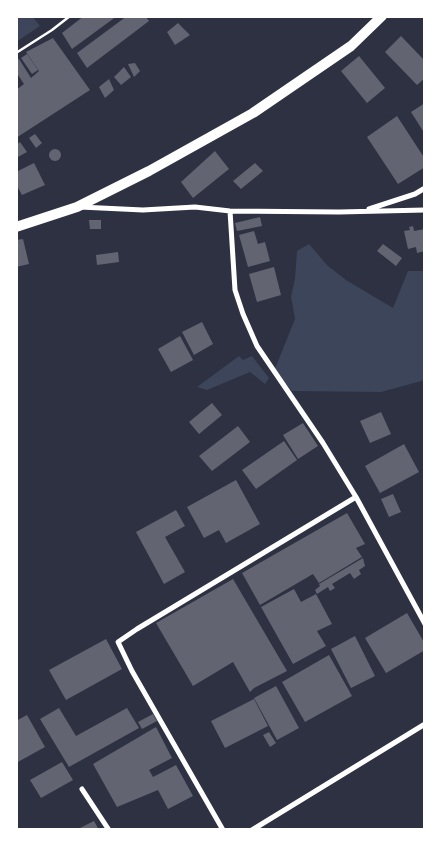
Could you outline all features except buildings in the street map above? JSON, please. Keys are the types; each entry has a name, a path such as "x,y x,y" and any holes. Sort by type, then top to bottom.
{"main road":[{"path":"16,226 77,207 149,171 253,113 351,46 382,16"}],"street":[{"path":"361,211 415,194 425,188"},
{"path":"77,207 143,210 195,207 230,211 425,210"},
{"path":"230,211 235,290 257,346 323,443 356,497 425,624"},
{"path":"223,830 132,672 118,642 356,497"},
{"path":"252,830 425,724"},
{"path":"82,789 108,830"}],"path":[{"path":"16,53 70,16"}],"shaded area":[{"path":"16,16 32,16 40,26 16,42"},
{"path":"309,244 327,265 346,280 393,308 408,271 425,271 425,380 381,392 292,391 274,371 295,319 291,297 295,278 297,251"},
{"path":"239,356 243,360 252,356 269,378 265,384 250,372 207,390 197,387"}]}
